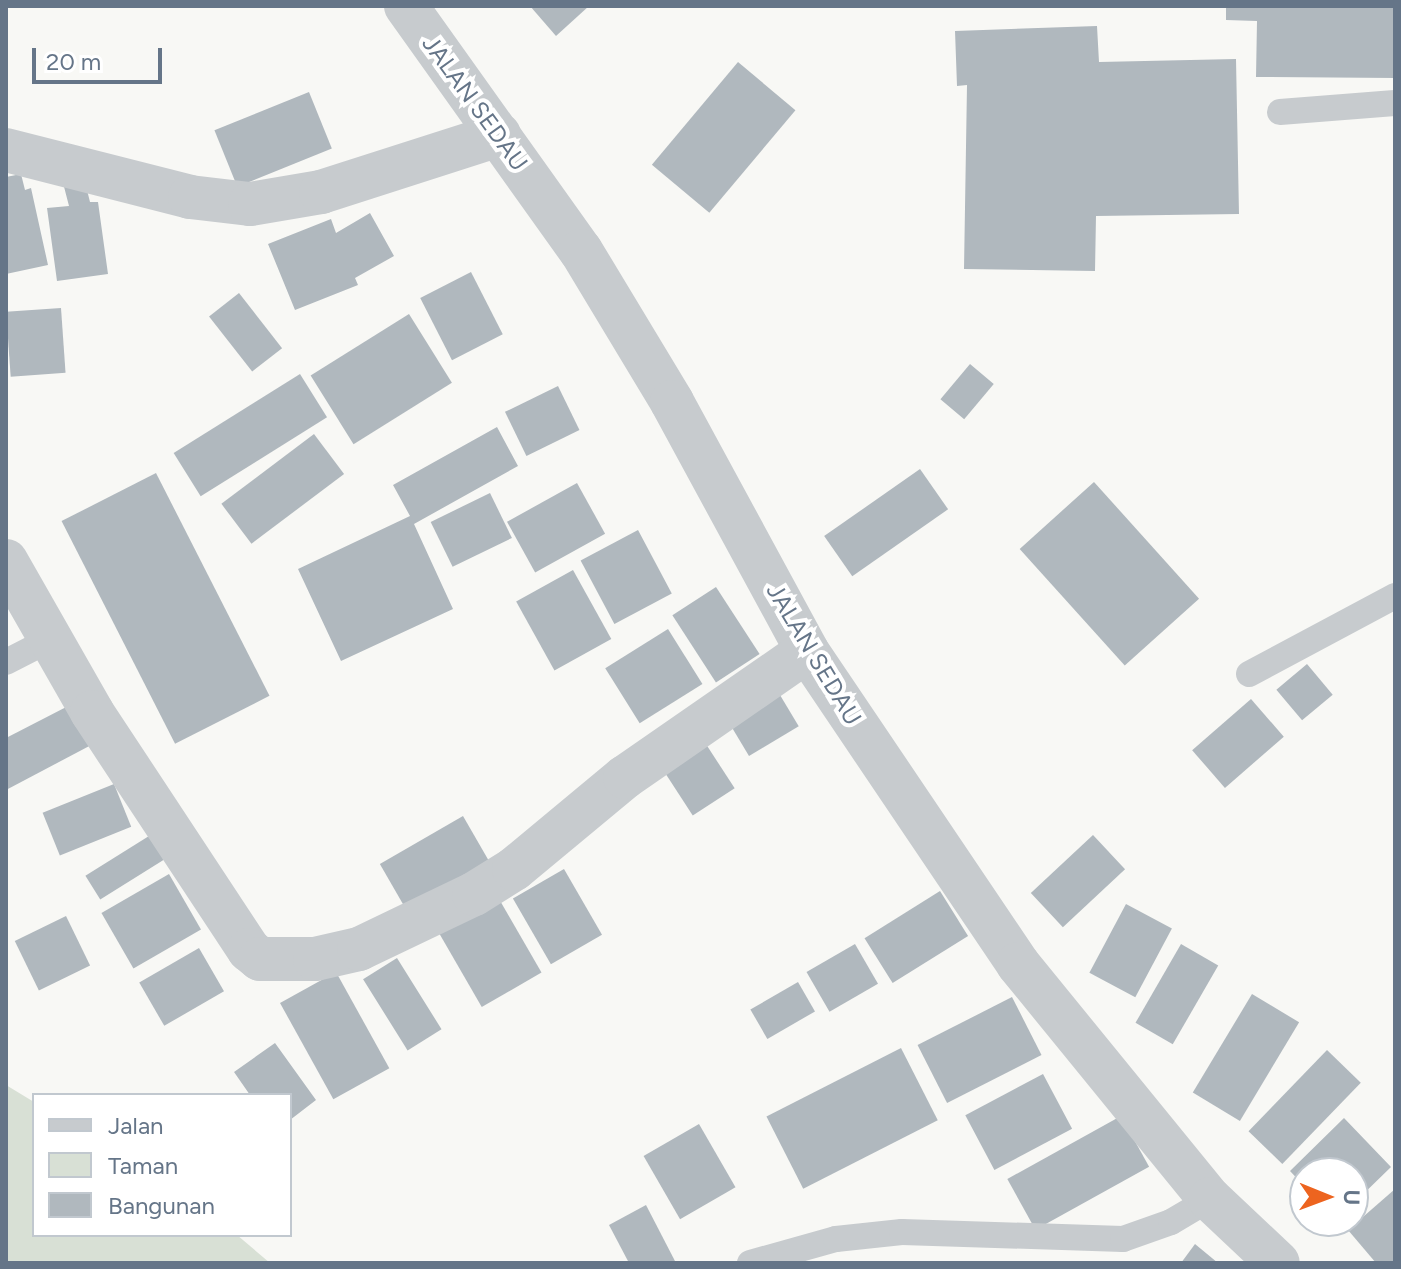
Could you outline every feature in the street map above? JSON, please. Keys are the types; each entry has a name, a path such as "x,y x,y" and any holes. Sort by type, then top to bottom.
{"street":[{"name":"JALAN SEDAU","path":"406,6 581,251 672,402 807,651 1018,964 1210,1199 1278,1263"},
{"path":"6,150 190,197 250,204 321,192 499,135"},
{"path":"6,561 51,639 249,950 260,959 290,961 359,949 474,894 514,869 625,777 807,651"}],"lane":[{"path":"1280,112 1395,103"},
{"path":"1249,674 1395,596"},
{"path":"6,662 51,639"},
{"path":"750,1263 836,1239 902,1232 1123,1239 1171,1222 1210,1199"}],"green space":[{"path":"6,1085 32,1101 32,1237 239,1237 270,1263 6,1263"}],"building":[{"path":"530,6 589,6 556,36"},
{"path":"1226,6 1395,6 1395,78 1256,77 1257,21 1226,20"},
{"path":"1097,26 1099,62 1236,59 1239,214 1096,216 1095,271 964,269 967,85 957,86 955,31"},
{"path":"738,62 795,110 709,213 652,165"},
{"path":"309,92 332,149 237,187 214,130"},
{"path":"21,174 25,190 31,188 48,265 6,274 6,177"},
{"path":"83,174 90,202 98,202 108,274 57,281 47,208 69,206 62,179"},
{"path":"370,213 394,256 355,278 358,285 295,310 268,244 331,219 336,233"},
{"path":"471,272 503,334 452,360 420,298"},
{"path":"239,293 282,348 252,372 209,316"},
{"path":"61,308 66,373 11,377 6,312"},
{"path":"409,314 452,383 354,444 311,375"},
{"path":"970,364 994,384 964,419 940,399"},
{"path":"300,374 327,417 201,496 174,453"},
{"path":"558,386 579,430 526,456 505,412"},
{"path":"497,427 518,466 414,524 453,609 341,661 298,569 410,516 393,485"},
{"path":"314,434 344,474 251,544 221,504"},
{"path":"920,469 948,509 852,576 824,536"},
{"path":"156,473 269,696 175,744 62,521"},
{"path":"1094,482 1199,599 1125,666 1020,549"},
{"path":"577,483 605,534 535,573 507,522"},
{"path":"490,493 512,538 453,567 431,522"},
{"path":"638,530 672,594 614,624 581,561"},
{"path":"573,570 611,639 554,671 516,602"},
{"path":"716,587 760,654 716,682 672,615"},
{"path":"668,629 702,684 640,723 605,668"},
{"path":"1307,664 1333,695 1302,720 1276,690"},
{"path":"774,685 799,726 749,756 724,715"},
{"path":"1251,699 1284,737 1225,788 1192,750"},
{"path":"74,703 95,743 6,790 6,738"},
{"path":"702,738 735,788 693,816 660,765"},
{"path":"114,784 131,827 60,855 43,813"},
{"path":"463,816 495,871 412,919 380,864"},
{"path":"1093,835 1125,869 1063,927 1031,893"},
{"path":"149,836 164,860 100,899 85,876"},
{"path":"564,869 602,935 551,964 513,898"},
{"path":"169,874 201,929 133,968 101,913"},
{"path":"940,891 968,936 893,983 865,938"},
{"path":"495,892 542,973 482,1007 435,926"},
{"path":"1126,904 1172,928 1135,997 1089,973"},
{"path":"66,916 90,965 39,990 15,941"},
{"path":"855,944 878,984 830,1012 807,972"},
{"path":"1181,944 1218,965 1173,1044 1136,1023"},
{"path":"199,948 224,991 164,1026 139,982"},
{"path":"397,958 442,1029 408,1050 363,979"},
{"path":"336,972 389,1068 333,1099 280,1003"},
{"path":"798,982 815,1011 767,1039 750,1010"},
{"path":"1252,994 1299,1022 1240,1121 1193,1093"},
{"path":"1012,997 1042,1055 947,1103 918,1045"},
{"path":"275,1043 316,1100 292,1118 292,1093 249,1093 234,1072"},
{"path":"901,1048 938,1120 803,1189 766,1117"},
{"path":"1327,1050 1361,1083 1282,1164 1249,1131"},
{"path":"1043,1074 1072,1129 994,1170 965,1115"},
{"path":"1121,1116 1149,1167 1035,1230 1007,1179"},
{"path":"1344,1118 1391,1167 1369,1188 1369,1157 1304,1157"},
{"path":"699,1124 736,1187 680,1219 644,1156"},
{"path":"1395,1189 1395,1263 1376,1263 1354,1237 1369,1237 1369,1212"},
{"path":"646,1205 676,1263 629,1263 609,1225"},
{"path":"1195,1244 1218,1263 1181,1263"}]}
